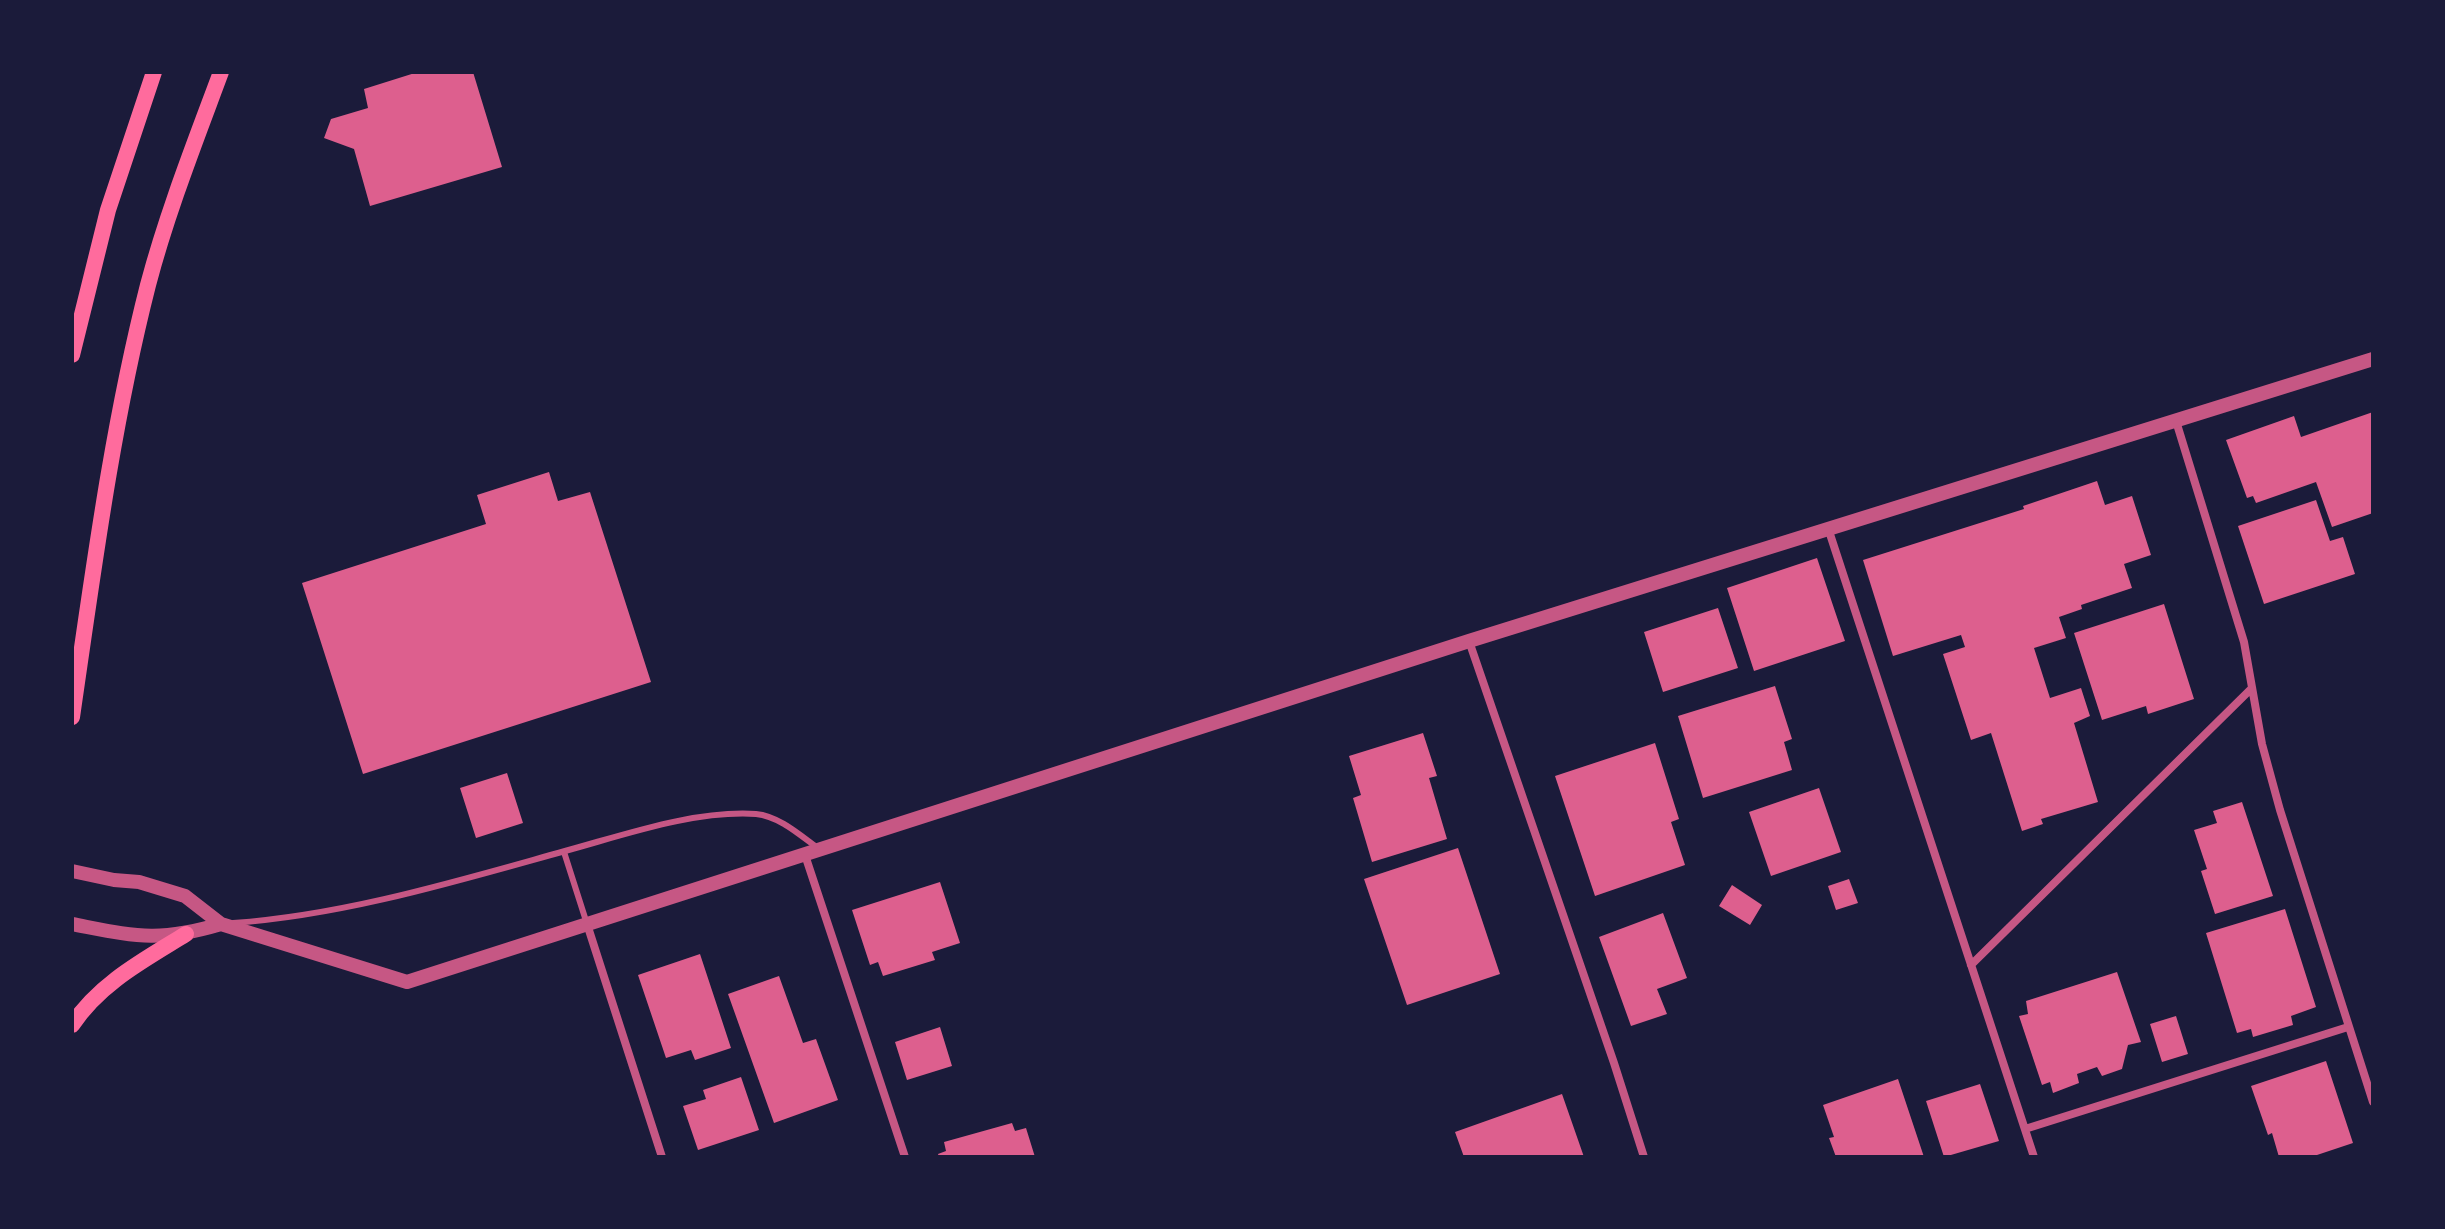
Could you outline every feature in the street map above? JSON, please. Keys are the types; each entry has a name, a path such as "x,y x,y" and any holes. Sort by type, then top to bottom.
{"main road":[{"path":"72,355 108,210 154,72"},
{"path":"72,717 122,405 148,284 221,72"},
{"path":"72,1025 97,992 186,934"}],"street":[{"path":"72,871 139,882 185,896 221,924 407,982 1469,641 2373,359"},
{"path":"2176,421 2244,642 2280,810 2373,1102"},
{"path":"1828,528 2034,1157"},
{"path":"1469,641 1644,1157"},
{"path":"1971,965 2252,688"},
{"path":"812,852 905,1157"},
{"path":"72,924 136,937 186,934 221,924"},
{"path":"587,924 662,1157"},
{"path":"2025,1129 2348,1027"}],"lane":[{"path":"221,924 269,920 366,902 673,824 729,814 760,814 791,828 812,852"},
{"path":"564,852 587,924"}],"building":[{"path":"418,72 473,72 502,167 370,206 354,149 324,138 331,119 368,108 364,89"},
{"path":"2373,412 2373,513 2332,527 2316,482 2256,503 2253,496 2247,498 2226,440 2294,416 2301,437"},
{"path":"549,472 558,501 590,492 651,682 363,774 302,583 486,524 477,495"},
{"path":"2097,481 2105,505 2132,496 2151,555 2124,564 2132,588 2081,605 2082,609 2059,617 2066,638 2034,648 2050,698 2081,688 2090,716 2074,723 2098,802 2041,819 2043,824 2022,831 1991,733 1971,740 1943,654 1965,647 1961,635 1893,656 1863,560 2024,509 2023,506"},
{"path":"2316,500 2330,541 2343,537 2355,574 2264,604 2238,526"},
{"path":"1817,558 1845,641 1754,671 1727,588"},
{"path":"2164,604 2194,699 2148,714 2146,706 2102,720 2074,633"},
{"path":"1718,608 1738,668 1663,692 1644,632"},
{"path":"1775,686 1792,739 1784,742 1792,770 1703,798 1678,716"},
{"path":"1423,733 1437,776 1429,778 1447,839 1372,862 1353,798 1361,795 1349,756"},
{"path":"1655,743 1679,819 1671,822 1685,865 1595,896 1555,776"},
{"path":"507,773 523,823 476,838 460,788"},
{"path":"1819,788 1841,852 1771,876 1749,812"},
{"path":"2242,802 2273,896 2215,914 2201,871 2207,869 2194,830 2217,823 2213,811"},
{"path":"1458,848 1500,974 1407,1005 1364,879"},
{"path":"1849,879 1858,903 1836,910 1828,886"},
{"path":"940,882 960,943 932,952 935,960 883,976 878,962 870,965 852,910"},
{"path":"1732,885 1762,905 1750,925 1719,906"},
{"path":"2285,909 2316,1007 2291,1016 2293,1025 2253,1037 2251,1029 2237,1033 2206,933"},
{"path":"1663,913 1687,978 1657,989 1667,1014 1631,1026 1599,937"},
{"path":"700,954 731,1048 695,1060 691,1050 666,1058 638,975"},
{"path":"2117,972 2141,1042 2128,1045 2122,1069 2102,1076 2097,1067 2077,1074 2079,1083 2053,1093 2050,1082 2042,1085 2019,1016 2028,1014 2026,1001"},
{"path":"779,976 803,1043 816,1039 838,1100 774,1123 728,994"},
{"path":"2176,1016 2188,1054 2162,1062 2150,1024"},
{"path":"940,1027 952,1066 907,1080 895,1042"},
{"path":"2326,1061 2353,1143 2311,1157 2279,1157 2251,1086"},
{"path":"741,1077 759,1130 698,1150 683,1106 706,1099 703,1090"},
{"path":"1898,1079 1924,1157 1836,1157 1829,1138 1834,1137 1823,1105"},
{"path":"1980,1084 1999,1141 1944,1157 1926,1101"},
{"path":"1562,1094 1584,1157 1464,1157 1455,1132"},
{"path":"1012,1123 1015,1131 1026,1128 1035,1157 939,1157 938,1154 946,1151 944,1142"}]}
